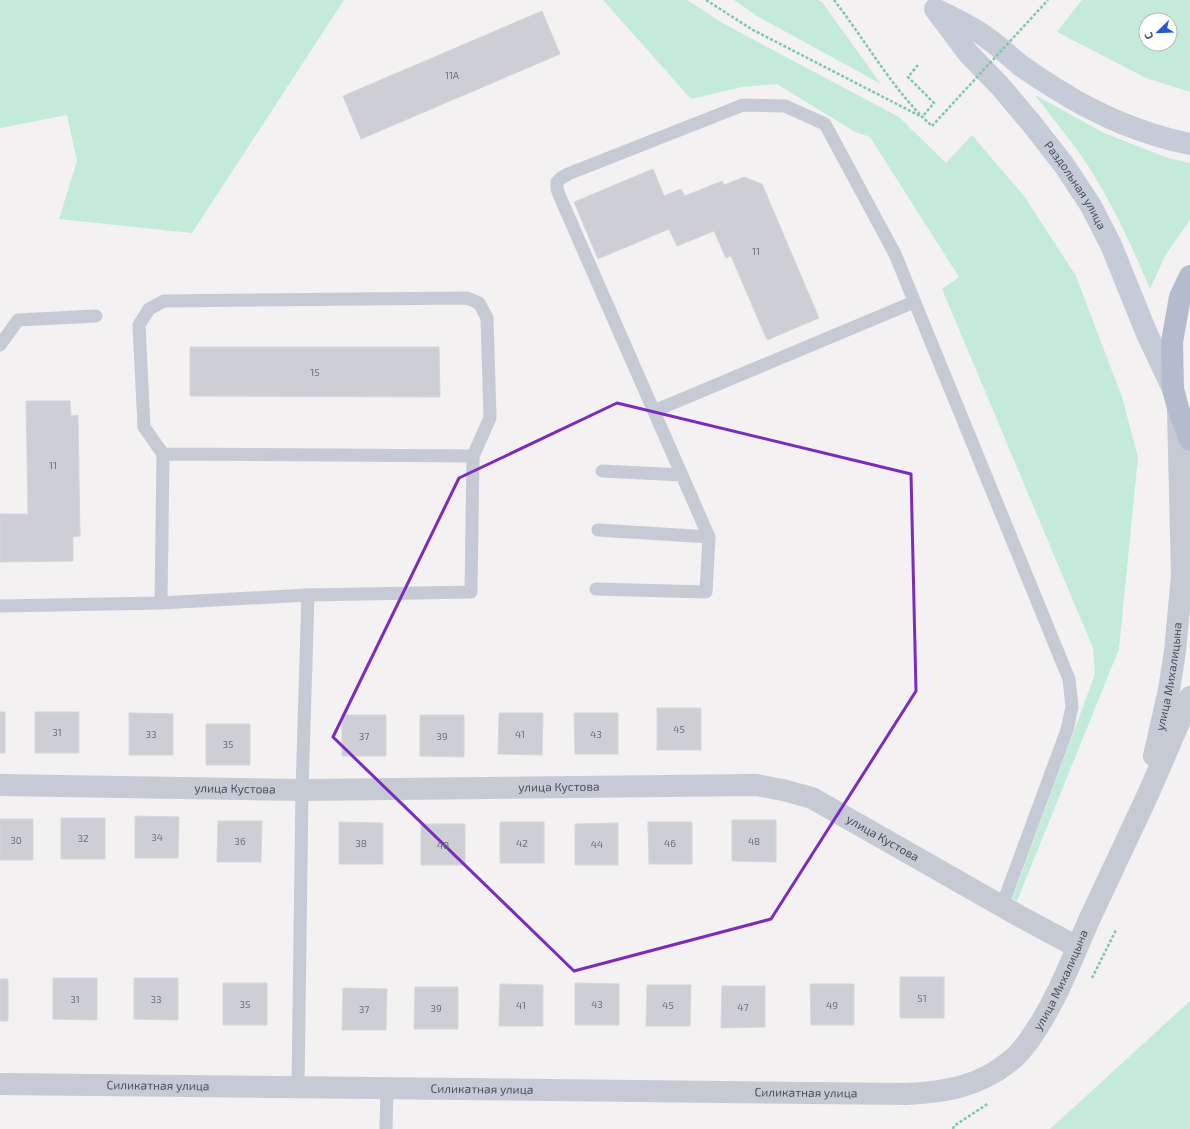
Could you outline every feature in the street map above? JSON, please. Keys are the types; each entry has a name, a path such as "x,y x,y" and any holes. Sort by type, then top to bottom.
{"main road":[{"name":"Раздольная улица","path":"930,5 986,37 1020,65 1052,87 1088,108 1117,122 1142,131 1174,141 1190,144"},
{"name":"Раздольная улица","path":"930,5 968,53 1000,86 1046,142 1064,165 1091,206 1111,245 1175,398"},
{"path":"1190,276 1180,297 1172,342 1175,398 1190,440"}],"street":[{"name":"улица Михалицына","path":"1145,801 1169,690 1180,605 1182,563 1175,398"},
{"name":"улица Михалицына","path":"964,1086 989,1077 1010,1062 1028,1042 1044,1018 1145,801 1190,697"},
{"name":"улица Михалицына","path":"1145,801 1180,751 1190,733"},
{"name":"улица Кустова","path":"0,785 302,790 756,785 783,790 812,798 1077,947"},
{"name":"Силикатная улица","path":"0,1084 907,1094 933,1093 964,1086"}],"lane":[{"path":"596,589 706,592 709,537 557,189 557,182 568,174 743,105 785,106 825,124 895,254 1069,679 1072,707 1067,730 1002,906"},
{"path":"0,606 161,603 308,595 471,592 473,456 490,418 487,318 479,302 467,298 164,301 149,309 139,325 144,427 163,454 161,603"},
{"path":"654,411 914,302"},
{"path":"0,345 18,320 96,316"},
{"path":"163,454 473,456"},
{"path":"602,471 682,474"},
{"path":"598,530 709,537"},
{"path":"298,1087 302,790 308,595"},
{"path":"386,1129 387,1088"}],"path":[{"path":"706,0 753,30 922,117"},
{"path":"834,0 900,91 922,117 932,126 1048,0"},
{"path":"918,65 908,77 934,103 922,117"}],"highlighted area":[{"path":"617,403 911,474 916,691 771,919 574,971 333,737 459,478"}],"green space":[{"path":"0,0 344,0 192,233 59,219 77,161 67,115 0,128"},
{"path":"603,0 687,0 724,24 899,117 946,163 972,135 1024,196 1076,276 1122,397 1138,457 1119,649 1017,901 1012,899 1095,674 1093,648 942,289 959,277 870,137 855,132 777,84 742,87 691,99"},
{"path":"734,0 818,0 822,2 881,84 757,16"},
{"path":"1082,0 1190,0 1190,92 1146,78 1057,32"},
{"path":"1035,95 1104,133 1168,158 1190,163 1190,220 1166,254 1150,289 1135,253 1109,201 1089,167"},
{"path":"1190,1001 1190,1129 1050,1129"}],"building":[{"path":"542,11 560,54 361,139 343,96"},
{"path":"653,169 664,196 681,189 685,196 722,181 724,185 744,177 762,184 819,318 767,340 731,256 726,258 714,231 677,246 669,229 598,259 574,202"},
{"path":"190,347 439,347 440,397 190,396"},
{"path":"26,401 70,401 71,416 78,415 80,536 73,537 73,561 0,562 0,514 28,514"},
{"path":"657,708 701,708 701,750 657,750"},
{"path":"0,712 5,712 5,753 0,753"},
{"path":"35,712 79,712 79,753 35,753"},
{"path":"129,713 173,714 173,755 129,755"},
{"path":"499,713 543,713 542,755 498,754"},
{"path":"574,713 618,713 618,754 575,754"},
{"path":"342,715 386,715 386,756 342,756"},
{"path":"420,715 464,715 464,757 420,756"},
{"path":"206,724 250,724 250,765 206,765"},
{"path":"135,816 179,817 178,858 135,858"},
{"path":"61,818 105,818 105,859 61,859"},
{"path":"0,819 33,819 33,860 0,860"},
{"path":"732,820 776,820 776,862 732,861"},
{"path":"218,821 262,821 261,862 217,862"},
{"path":"339,822 383,823 383,864 339,864"},
{"path":"500,822 544,822 544,863 500,863"},
{"path":"648,822 692,822 692,864 649,864"},
{"path":"618,823 618,865 575,865 575,824"},
{"path":"421,824 465,824 465,865 421,865"},
{"path":"900,977 944,977 944,1018 900,1018"},
{"path":"53,978 97,978 97,1020 53,1019"},
{"path":"134,978 178,978 178,1020 134,1019"},
{"path":"0,979 8,979 8,1021 0,1021"},
{"path":"223,983 267,983 267,1025 223,1025"},
{"path":"575,983 619,984 619,1025 575,1025"},
{"path":"500,984 543,985 543,1026 499,1026"},
{"path":"810,984 854,984 854,1025 811,1025"},
{"path":"647,985 691,985 690,1026 646,1026"},
{"path":"722,986 765,986 765,1027 721,1028"},
{"path":"415,987 458,987 458,1029 414,1029"},
{"path":"343,988 387,989 386,1030 342,1030"}]}
